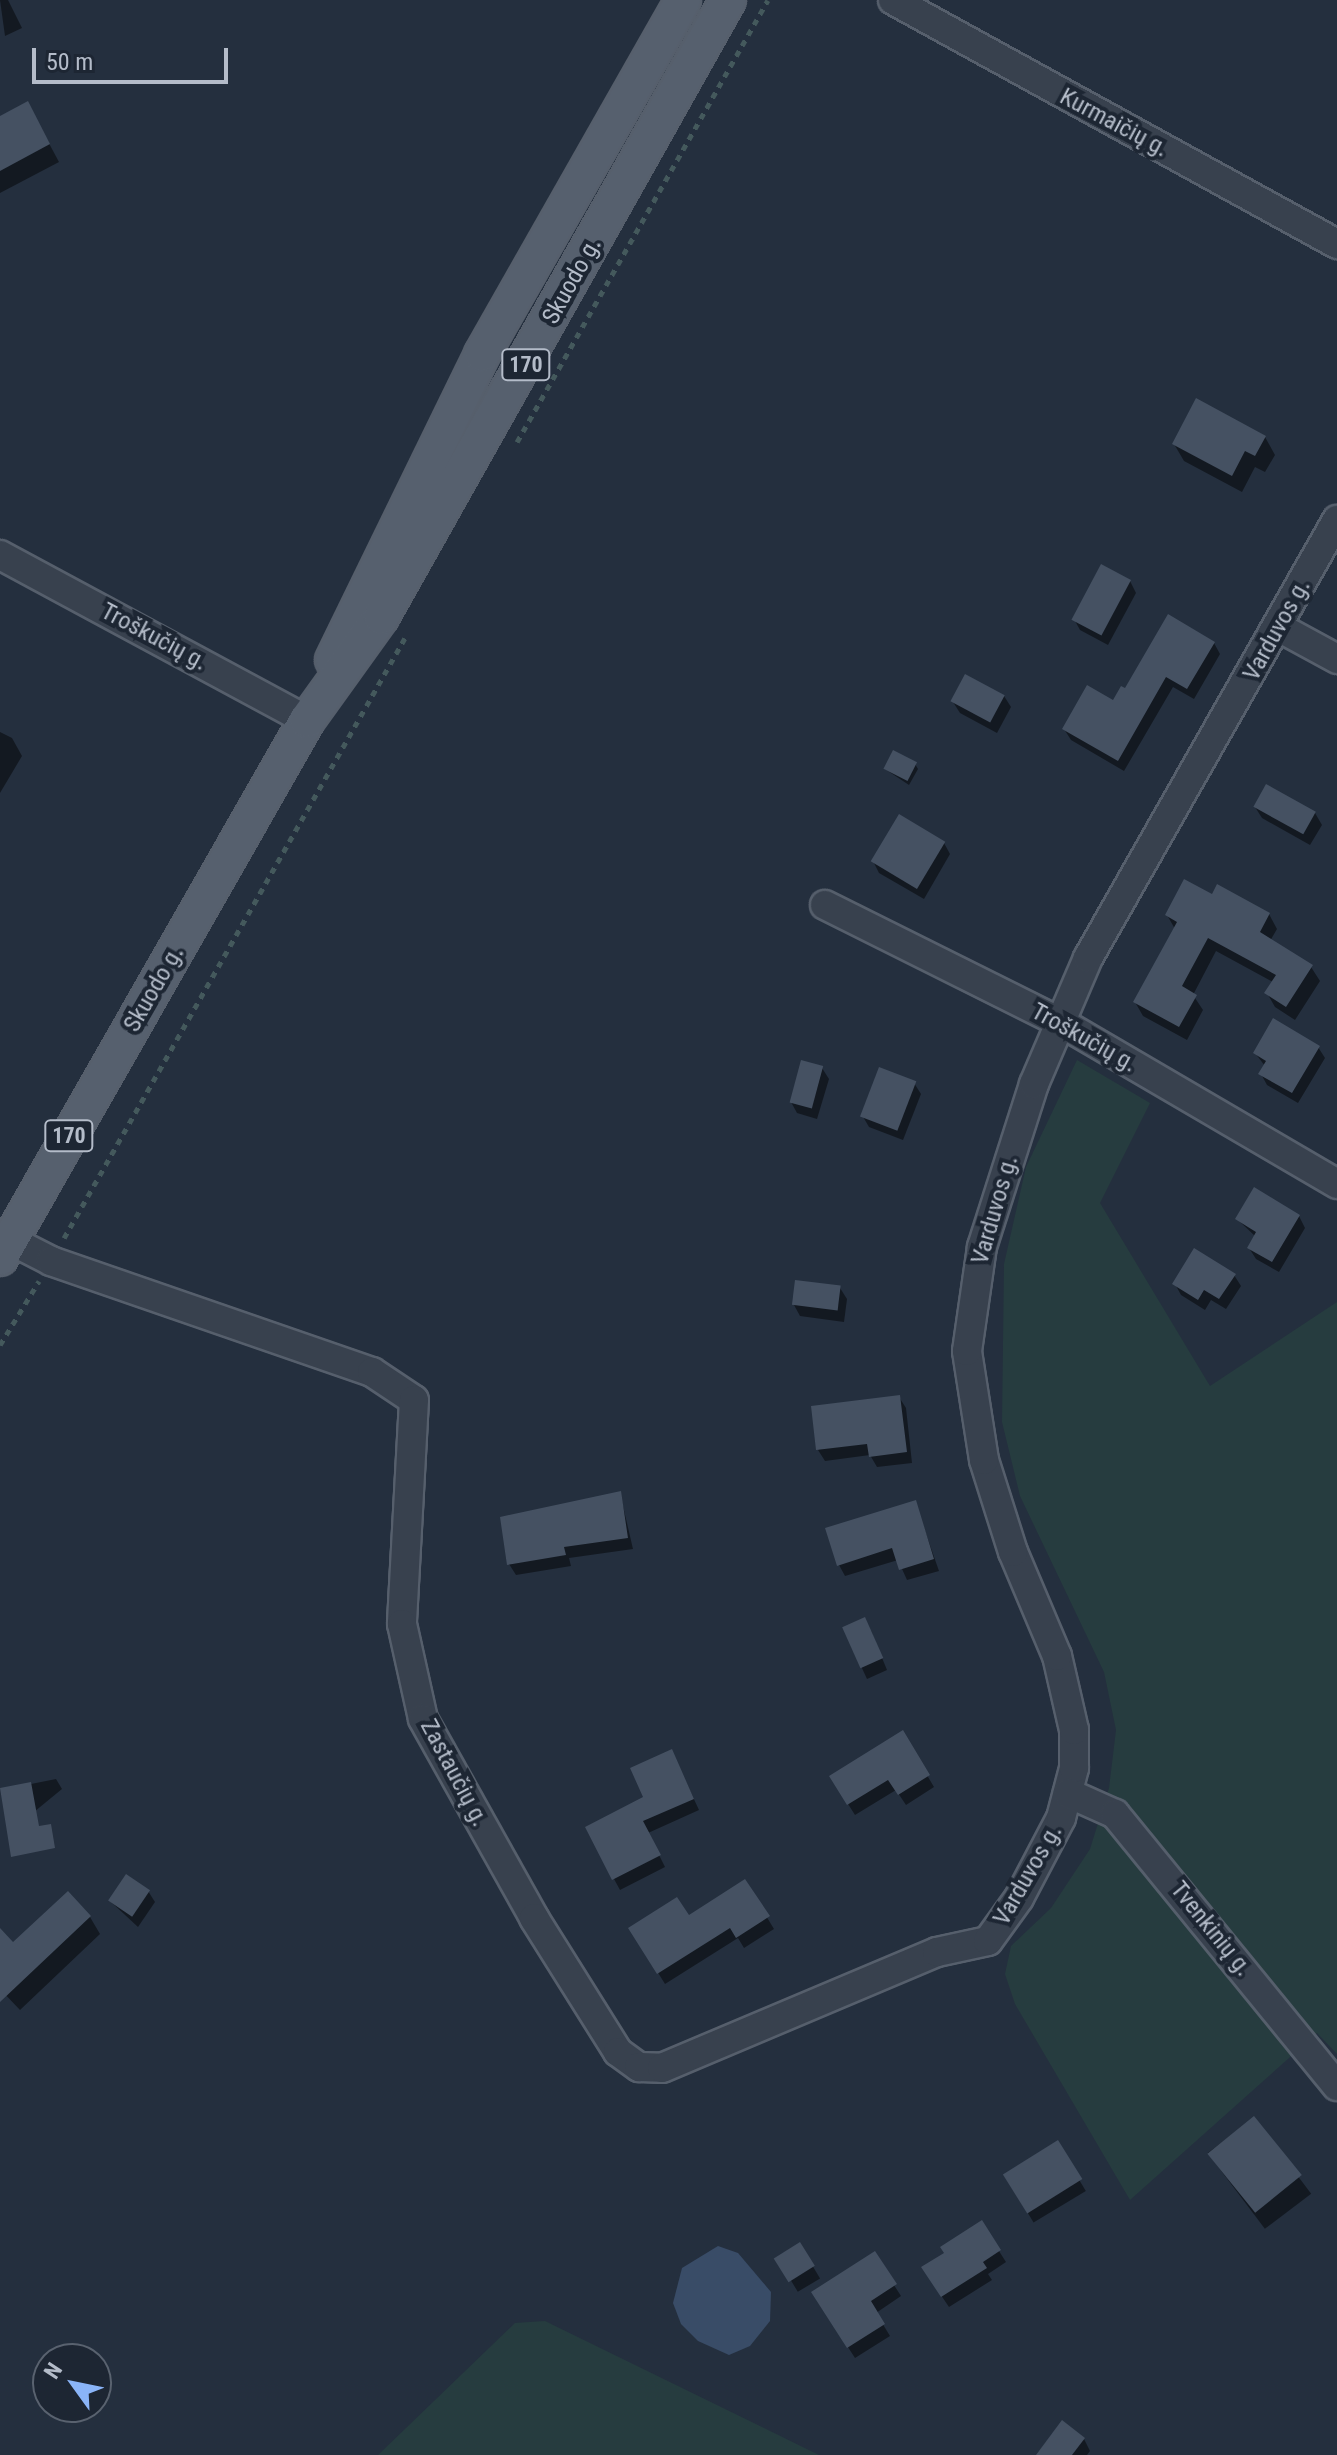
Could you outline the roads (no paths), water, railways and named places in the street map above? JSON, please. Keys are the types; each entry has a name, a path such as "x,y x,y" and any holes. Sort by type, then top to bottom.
{"main road":[{"name":"Skuodo g.","path":"307,720 358,603 482,354 683,0"},
{"name":"Skuodo g.","path":"5,1249 307,720 381,617 728,0"}],"street":[{"name":"Kurmaičių g.","path":"893,0 1337,244"},
{"name":"Varduvos g.","path":"988,1941 1042,1860 1068,1793 1074,1730 1068,1695 997,1508 967,1351 982,1247 1005,1168 1060,1022 1118,900 1280,628 1337,520"},
{"name":"Troškučių g.","path":"0,555 307,720"},
{"path":"1280,628 1337,659"},
{"name":"Troškučių g.","path":"825,905 1060,1022 1337,1184"},
{"name":"Zastaučių g.","path":"5,1249 51,1261 372,1372 414,1400 402,1624 423,1719 534,1918 618,2052 639,2067 662,2068 937,1952 988,1941"},
{"name":"Tvenkinių g.","path":"1068,1793 1115,1814 1337,2086"}],"water":[{"path":"718,2246 738,2253 771,2292 770,2321 750,2346 729,2355 698,2341 681,2324 673,2303 682,2268"}]}
